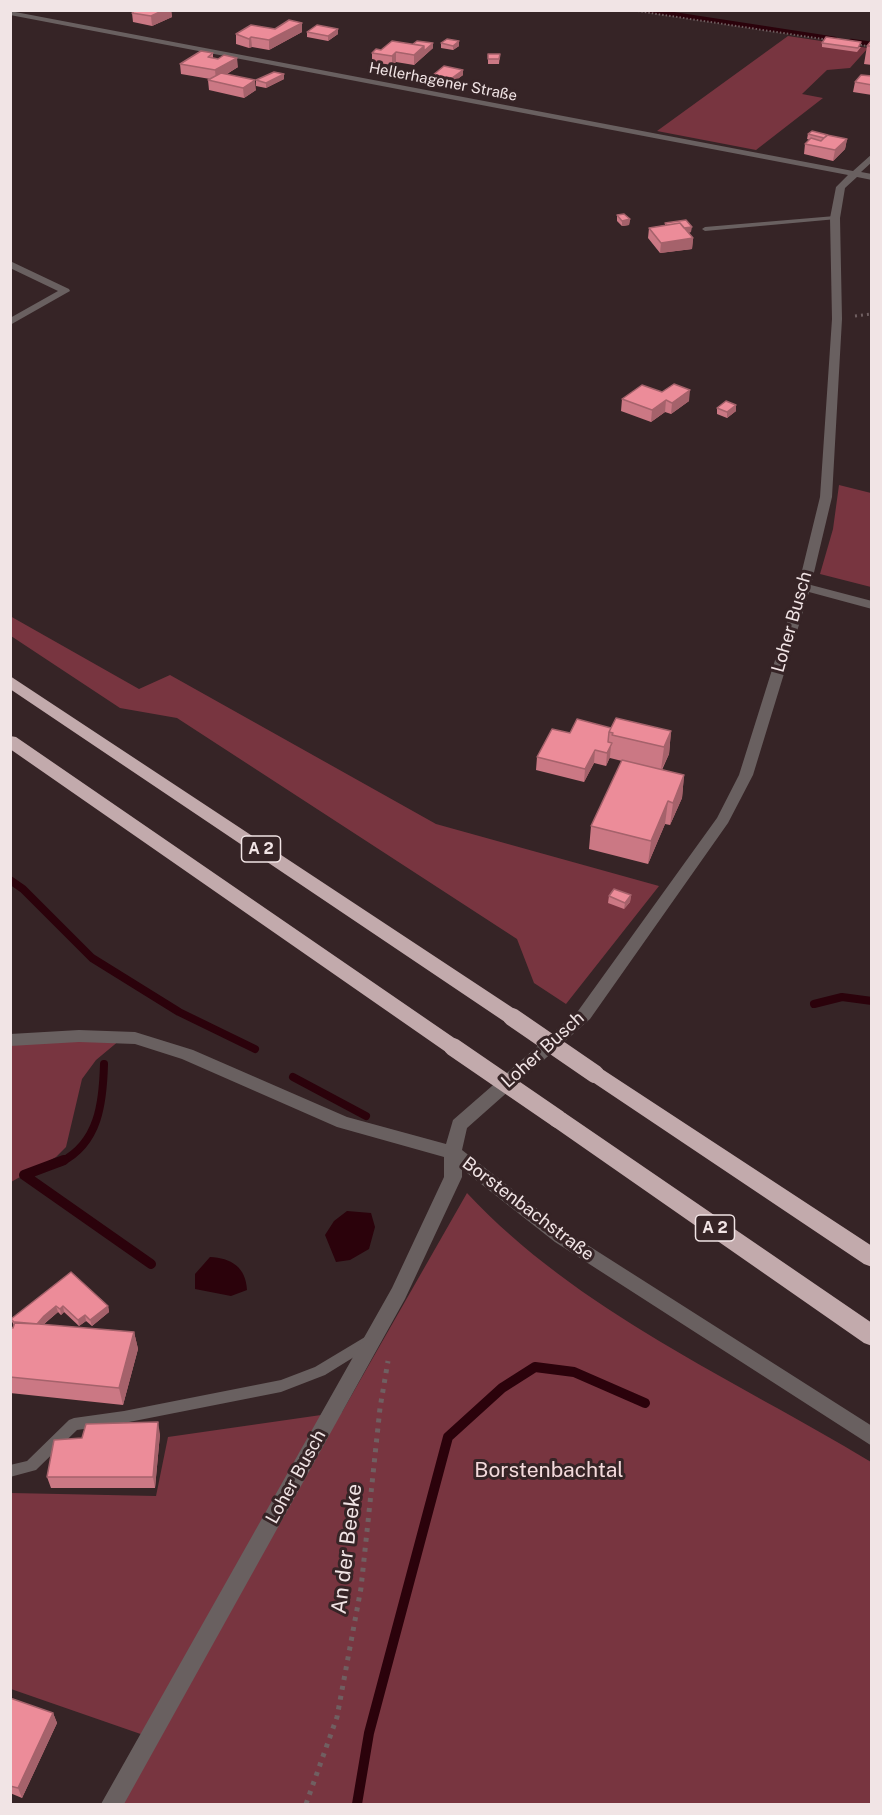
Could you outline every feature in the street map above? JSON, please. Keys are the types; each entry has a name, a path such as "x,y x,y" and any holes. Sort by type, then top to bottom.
{"highway":[{"name":"A 2","path":"10,681 872,1258"},
{"name":"A 2","path":"10,741 872,1336"}],"street":[{"name":"Hellerhagener Straße","path":"10,12 872,177"},
{"name":"Loher Busch","path":"112,1804 382,1344 399,1293 453,1178 453,1153 459,1125 584,1015 723,820 746,775 804,587 826,497 837,318 835,218 841,187 872,157"},
{"path":"10,264 65,291 10,322"},
{"path":"804,587 872,605"},
{"name":"Borstenbachstraße","path":"10,1040 79,1036 135,1038 187,1054 343,1122 453,1153 501,1188 561,1237 872,1437"}],"lane":[{"path":"705,229 835,218"},
{"path":"10,1471 31,1466 74,1424 281,1386 382,1344"}],"path":[{"path":"631,10 837,41"},
{"path":"849,43 872,47"},
{"name":"An der Beeke","path":"306,1804 337,1717 359,1600 380,1408 382,1344"}],"green space":[{"path":"788,36 868,48 850,68 827,70 802,94 823,98 756,150 657,131"},
{"path":"839,485 871,493 871,587 820,574 833,529"},
{"path":"10,616 139,689 170,675 436,824 659,886 566,1004 534,983 517,939 177,718 120,708 11,636"},
{"path":"120,1040 96,1060 82,1079 66,1147 56,1157 11,1182 10,1043"},
{"name":"Borstenbachtal","path":"467,1193 511,1235 558,1274 607,1309 712,1372 871,1462 871,1804 119,1804 155,1739 11,1689 11,1493 156,1496 168,1437 342,1412"}],"shaded area":[{"path":"347,1211 371,1213 375,1227 369,1249 350,1260 336,1262 325,1235 334,1221"},
{"path":"210,1257 224,1259 236,1265 244,1275 247,1290 231,1296 195,1289 195,1274"}],"building":[{"path":"136,10 164,10 151,16 132,13"},
{"path":"289,20 302,23 269,40 251,37 249,39 236,34 251,25 275,29"},
{"path":"317,25 338,29 328,36 307,32"},
{"path":"826,37 861,42 858,48 822,43"},
{"path":"447,39 459,41 453,46 441,43"},
{"path":"392,41 424,46 414,55 396,52 392,56 372,53 376,49 381,50"},
{"path":"417,41 433,43 424,51 424,46 413,44"},
{"path":"201,51 213,53 208,57 218,59 224,55 237,58 215,70 180,64"},
{"path":"488,54 500,54 499,59 488,59"},
{"path":"444,66 463,70 452,78 433,75"},
{"path":"274,72 284,74 266,83 256,80"},
{"path":"221,73 255,80 243,88 208,80"},
{"path":"861,75 872,76 872,85 855,82"},
{"path":"812,131 828,135 824,138 808,134"},
{"path":"827,135 847,139 835,150 805,144 811,138 821,141"},
{"path":"624,214 630,219 622,221 617,215"},
{"path":"686,220 692,227 684,228 680,223 667,225 665,223"},
{"path":"680,223 693,238 661,243 649,228"},
{"path":"674,384 690,390 672,403 666,400 652,410 622,399 642,385 662,392"},
{"path":"726,401 736,405 727,412 717,408"},
{"path":"616,718 671,731 664,747 612,735 613,733 609,732"},
{"path":"577,719 611,728 608,742 612,743 607,753 595,750 585,769 537,757 552,729 570,733"},
{"path":"622,760 684,775 673,803 668,801 651,841 591,826"},
{"path":"614,889 631,895 625,903 609,896"},
{"path":"71,1272 108,1306 90,1320 85,1315 78,1320 63,1306 60,1309 56,1306 37,1324 15,1323 11,1319"},
{"path":"15,1322 134,1332 119,1388 10,1377 10,1327 13,1328"},
{"path":"158,1422 153,1477 47,1477 54,1440 82,1438 86,1424"},
{"path":"10,1698 53,1713 18,1788 10,1786"}],"waterway":[{"path":"646,10 835,39"},
{"path":"851,41 872,44"},
{"path":"10,880 23,889 92,958 179,1012 255,1049"},
{"path":"814,1004 842,997 872,1001"},
{"path":"61,1162 74,1154 91,1133 100,1107 104,1064"},
{"path":"293,1077 366,1116"},
{"path":"64,1160 24,1175 151,1264"},
{"path":"357,1804 369,1733 448,1437 502,1388 535,1367 574,1372 645,1403"}]}
